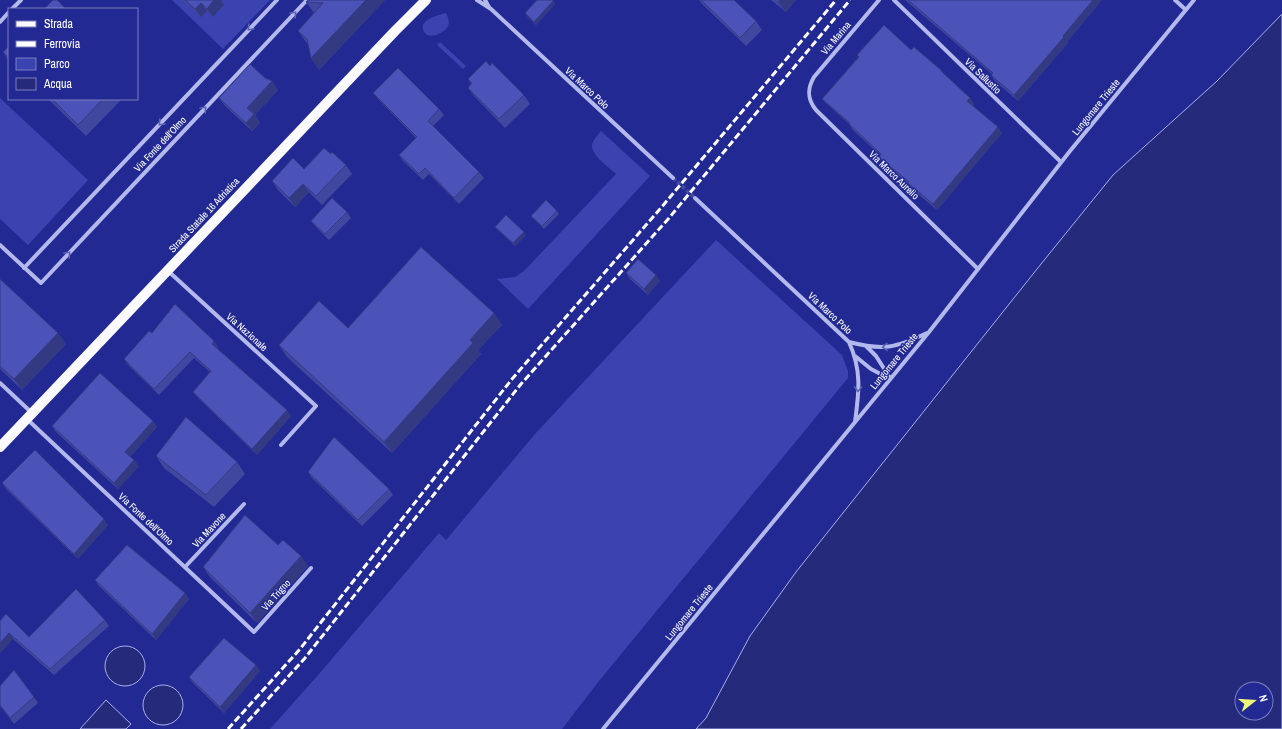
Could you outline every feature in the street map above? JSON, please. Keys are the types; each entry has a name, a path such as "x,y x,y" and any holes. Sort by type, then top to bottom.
{"main road":[{"name":"Strada Statale 16 Adriatica","path":"0,447 394,31 426,0"}],"street":[{"path":"13,8 21,0"},
{"name":"Via Fonte dell'Olmo","path":"24,268 277,0"},
{"name":"Via Fonte dell'Olmo","path":"0,245 41,283 307,0"},
{"name":"Via Marco Polo","path":"476,0 491,9 673,178"},
{"name":"Via Marco Polo","path":"485,0 491,9"},
{"name":"Via Marina","path":"809,88 816,75 879,0"},
{"name":"Via Sallustio","path":"894,0 1061,162"},
{"path":"1175,0 1186,10"},
{"name":"Lungomare Trieste","path":"603,729 929,332 1061,162 1194,0"},
{"path":"0,22 8,13"},
{"name":"Via Marco Aurelio","path":"809,88 810,101 816,110 978,269"},
{"name":"Via Marco Polo","path":"695,198 849,342 855,356 858,390 855,423"},
{"name":"Via Nazionale","path":"167,270 316,406 281,445"},
{"name":"Via Marco Polo","path":"849,342 866,346 898,346 929,332"},
{"path":"866,346 876,356 890,379"},
{"name":"Via Marco Polo","path":"855,356 871,370 890,379"},
{"path":"0,383 30,416"},
{"name":"Via Fonte dell'Olmo","path":"30,416 254,632"},
{"name":"Via Mavone","path":"185,567 244,504"},
{"name":"Via Trigno","path":"254,632 311,568"}],"green space":[{"path":"172,0 270,0 223,49"},
{"path":"446,13 449,21 447,28 436,35 427,35 423,30 424,23 431,18"},
{"path":"440,42 466,66 463,69 437,45"},
{"path":"0,98 88,180 28,245 0,219"},
{"path":"601,131 650,176 528,309 497,279 515,277 524,271 616,174 600,160 593,151 593,142"},
{"path":"716,240 842,355 848,371 848,378 599,681 562,729 270,729 439,533 446,540 535,434"}],"water":[{"path":"1282,14 1282,729 696,729 706,718 750,636 796,572 1113,175 1217,81"},
{"path":"125,646 133,648 139,652 143,658 145,666 143,674 139,680 133,684 125,686 117,684 111,680 107,674 105,666 107,658 111,652 117,648"},
{"path":"163,685 171,687 177,691 181,697 183,705 181,713 177,719 171,723 163,725 155,723 149,719 145,713 143,705 145,697 149,691 155,687"},
{"path":"106,700 131,724 126,729 80,729"}],"building":[{"path":"53,0 57,0 65,8 45,8"},
{"path":"185,0 214,0 207,9 201,3 195,9"},
{"path":"308,0 366,0 311,58 307,39 298,31 323,3 306,2"},
{"path":"537,0 553,1 534,22 525,13"},
{"path":"701,0 734,0 756,21 740,38"},
{"path":"908,0 1093,0 1063,36 1064,37 1014,95 991,75 993,73"},
{"path":"884,25 911,50 914,47 941,70 970,98 967,101 998,127 933,204 879,157 881,154 849,124 850,123 822,99 859,57 857,55"},
{"path":"8,47 8,57 3,52"},
{"path":"486,61 490,66 492,63 524,95 499,119 468,88 472,83 468,79"},
{"path":"250,64 265,78 272,81 247,108 254,114 246,123 219,98"},
{"path":"398,68 439,109 428,121 479,172 454,198 425,168 419,174 399,155 417,137 373,93"},
{"path":"53,100 102,100 78,125"},
{"path":"324,148 331,154 332,152 346,165 316,196 303,184 289,198 272,181 293,158 304,169"},
{"path":"332,198 347,212 325,234 311,221"},
{"path":"546,200 557,211 542,226 531,216"},
{"path":"506,215 524,232 513,243 495,227"},
{"path":"421,247 494,313 470,340 473,343 384,442 279,345 319,301 348,328"},
{"path":"638,259 656,275 644,289 626,273"},
{"path":"0,279 58,333 14,379 0,366"},
{"path":"175,304 214,341 212,344 287,410 252,449 193,392 211,371 190,352 154,389 124,359 149,331 152,333"},
{"path":"100,373 153,421 125,452 134,460 114,483 52,426"},
{"path":"186,417 237,462 206,495 156,456"},
{"path":"334,437 389,489 358,520 308,472"},
{"path":"35,450 104,519 74,554 2,483"},
{"path":"245,515 278,545 283,540 301,556 250,613 203,567"},
{"path":"127,545 185,593 152,634 95,580"},
{"path":"76,589 105,620 50,669 9,633 0,643 0,621 6,614 29,637"},
{"path":"224,638 256,665 220,707 189,677"},
{"path":"14,670 34,697 10,718 0,705 0,686"}],"tunnel":[{"path":"673,178 695,198"}],"railway":[{"path":"228,729 300,649 512,379 660,209 836,0"},
{"path":"241,729 305,658 521,384 669,218 850,0"}]}
